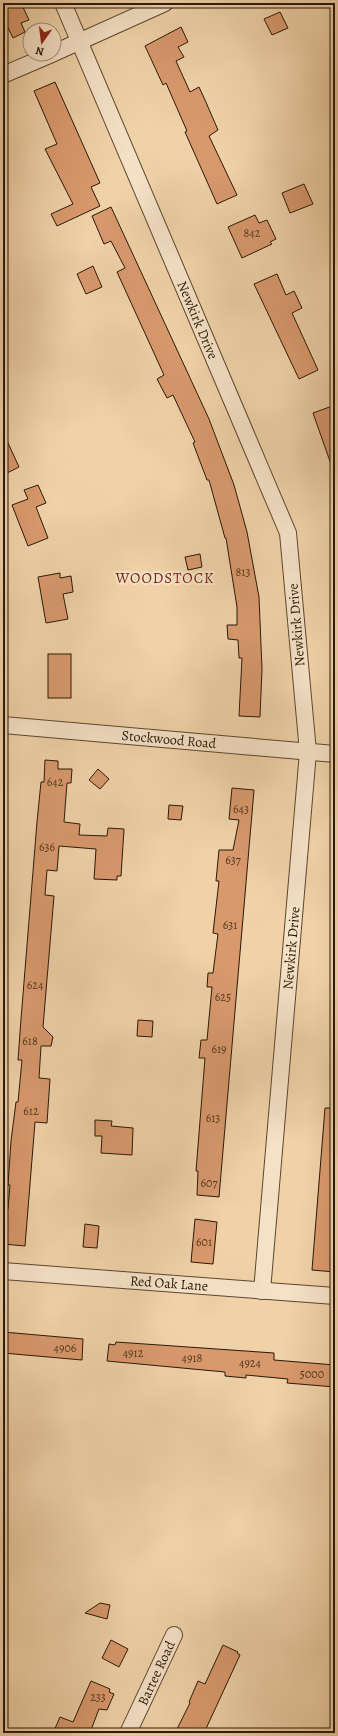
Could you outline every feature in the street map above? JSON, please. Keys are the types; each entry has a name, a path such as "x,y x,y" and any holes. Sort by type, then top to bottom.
{"street":[{"name":"Newkirk Drive","path":"63,3 288,533 308,752 262,1291"},
{"path":"62,50 166,3"},
{"path":"3,75 34,62"},
{"name":"Stockwood Road","path":"3,725 335,754"},
{"name":"Red Oak Lane","path":"3,1271 335,1296"},
{"name":"Bartee Road","path":"128,1733 174,1635"}],"building":[{"path":"3,3 21,3 29,20 21,23 22,34 13,38 3,17"},
{"path":"280,12 288,28 272,35 264,19"},
{"path":"181,27 188,42 178,47 184,57 176,61 190,92 199,87 205,100 218,130 209,136 237,195 217,204 185,132 187,131 166,83 163,85 145,46"},
{"path":"55,82 100,183 91,187 100,206 57,226 51,214 73,204 45,149 57,144 34,91"},
{"path":"304,184 313,204 290,213 282,193"},
{"path":"111,207 209,419 234,485 247,532 259,597 262,669 260,717 239,716 242,658 239,658 238,640 228,639 227,625 237,625 237,607 226,538 209,480 207,480 193,443 195,442 173,395 167,398 157,379 164,375 117,272 125,268 111,241 104,244 92,216"},
{"path":"255,215 259,223 267,220 276,239 270,242 272,244 242,258 228,227"},
{"path":"93,266 102,287 86,294 77,274"},
{"path":"277,274 286,295 294,291 302,308 292,313 318,370 299,379 254,284"},
{"path":"335,405 335,470 333,470 313,413"},
{"path":"3,432 19,467 3,475"},
{"path":"38,485 46,503 36,507 48,538 28,546 12,505 28,499 24,490"},
{"path":"200,554 202,567 188,570 185,557"},
{"path":"60,573 60,578 71,576 73,592 63,594 68,619 46,623 38,577"},
{"path":"48,654 71,654 71,698 48,698"},
{"path":"45,760 58,761 58,769 72,769 71,783 67,783 64,822 80,824 79,835 107,836 108,828 124,829 121,876 117,876 117,880 94,879 96,849 59,846 57,871 47,870 45,895 54,896 43,1027 53,1037 51,1046 41,1046 39,1078 50,1079 47,1123 35,1122 25,1246 3,1244 10,1185 8,1185 11,1141 16,1102 18,1102 22,1060 18,1060 21,1019 37,822 41,782 44,782"},
{"path":"98,769 109,779 100,789 89,780"},
{"path":"232,788 254,790 219,1197 197,1195 198,1171 196,1171 205,1058 199,1058 201,1040 207,1040 212,987 207,987 208,973 213,973 218,934 213,933 219,881 216,881 219,850 233,850 239,820 229,819"},
{"path":"169,805 183,806 181,820 168,819"},
{"path":"138,1020 153,1021 152,1037 137,1036"},
{"path":"325,1108 335,1108 335,1272 312,1270"},
{"path":"95,1120 112,1121 111,1126 133,1128 132,1155 101,1153 102,1136 95,1136"},
{"path":"195,1219 217,1222 213,1264 191,1262"},
{"path":"85,1224 99,1226 97,1248 83,1247"},
{"path":"3,1332 83,1339 82,1360 3,1353"},
{"path":"116,1342 274,1353 274,1360 335,1365 335,1387 287,1383 288,1379 246,1375 246,1378 225,1376 225,1372 107,1361 109,1344 115,1345"},
{"path":"100,1603 110,1605 107,1619 85,1613"},
{"path":"111,1640 128,1649 119,1667 102,1658"},
{"path":"223,1645 238,1652 237,1653 240,1655 204,1733 175,1733 190,1703 189,1702 198,1681 205,1684"},
{"path":"91,1681 110,1689 109,1692 114,1694 107,1710 99,1709 91,1730 98,1733 53,1733 60,1717 73,1722"}],"district":[{"name":"WOODSTOCK","path":"165,578"}]}
